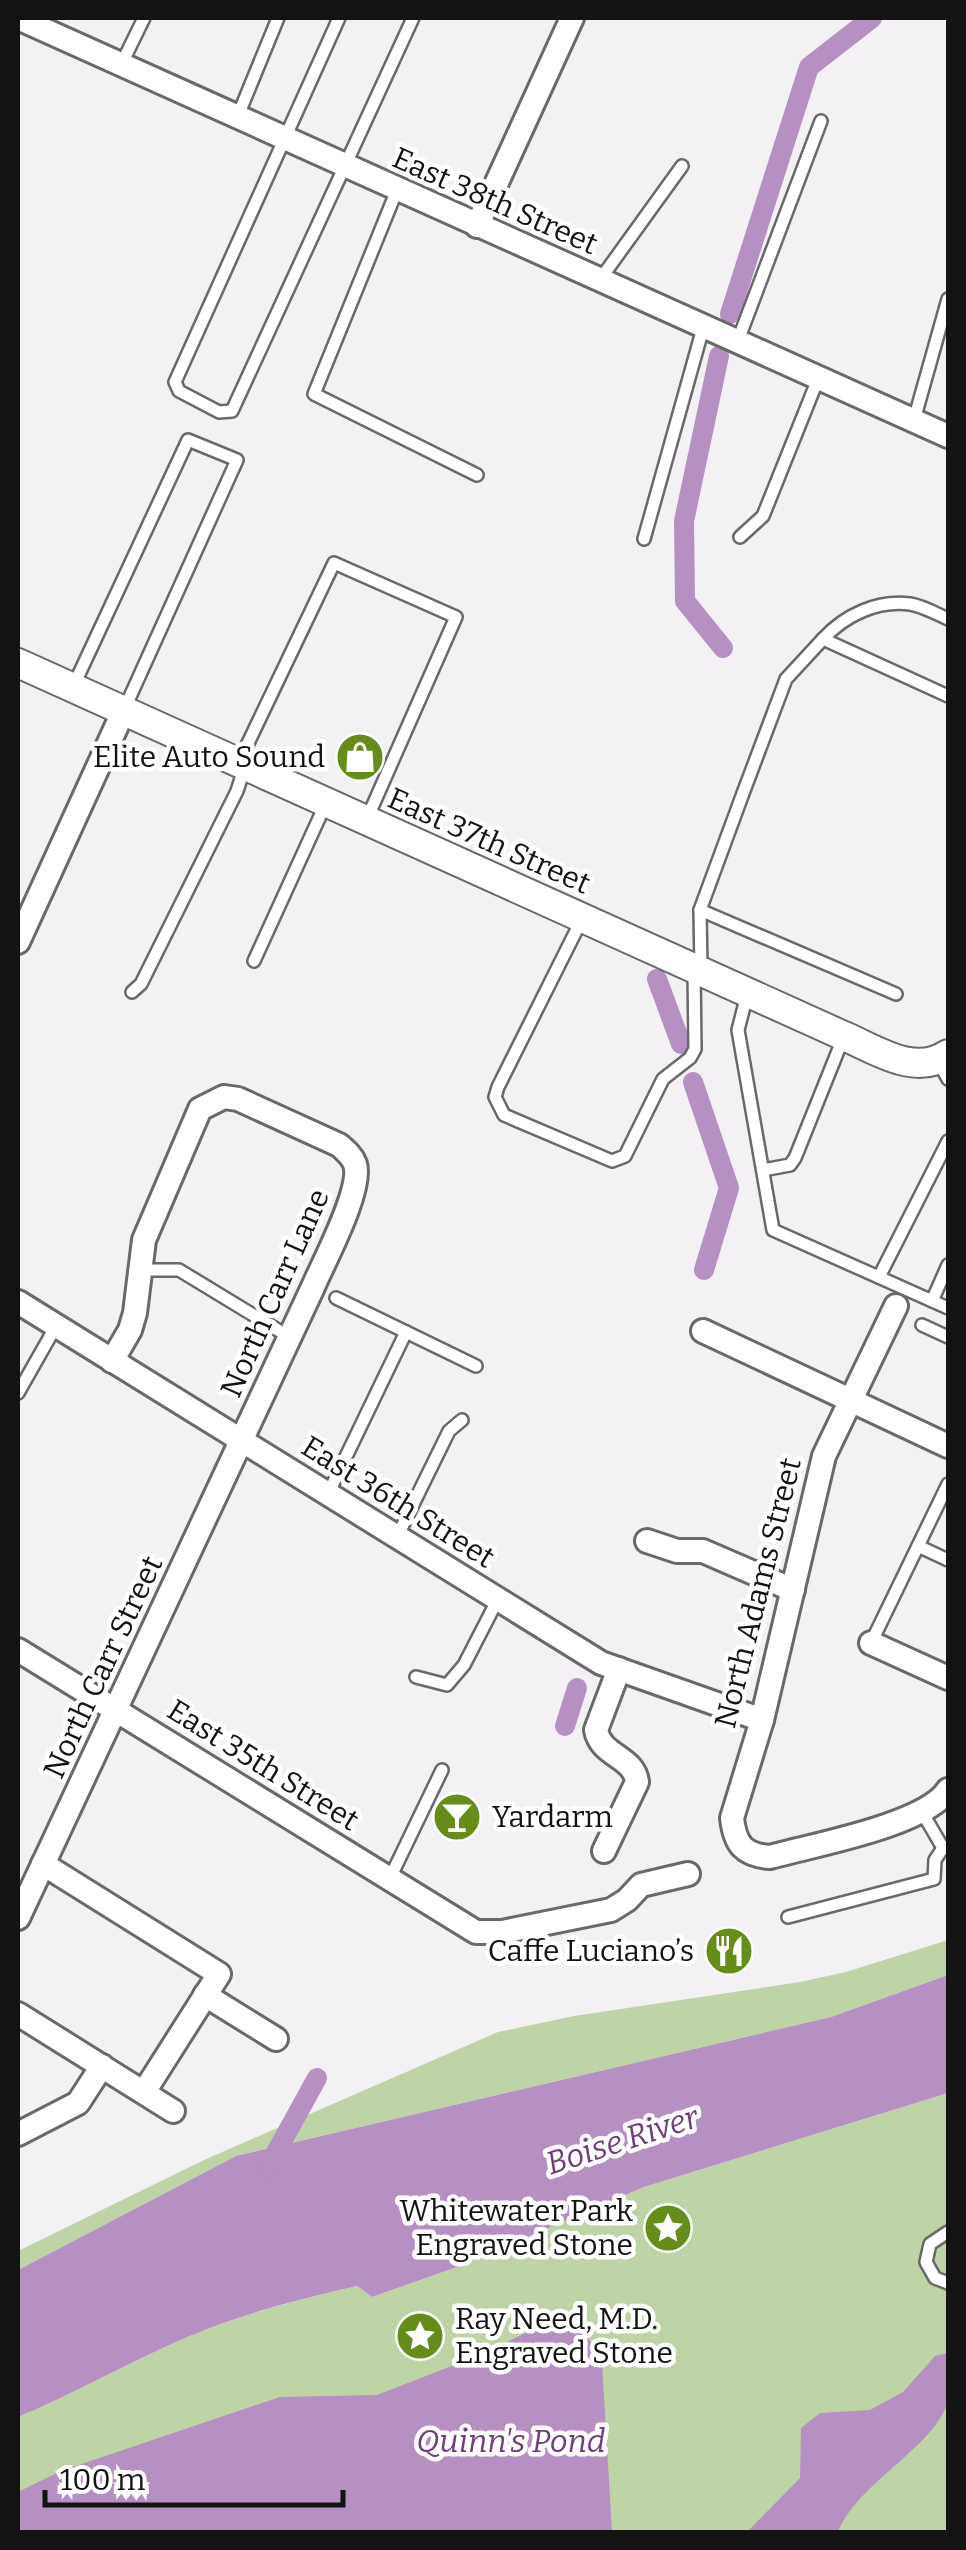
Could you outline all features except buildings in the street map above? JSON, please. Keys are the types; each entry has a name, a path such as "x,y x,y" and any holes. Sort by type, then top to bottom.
{"street":[{"name":"East 38th Street","path":"18,18 948,436"},
{"path":"477,226 572,18"},
{"name":"East 37th Street","path":"18,663 747,994 908,1062 945,1065"},
{"path":"18,942 124,710"},
{"name":"North Carr Lane","path":"140,1270 144,1240 194,1118 212,1101 238,1099 340,1145 350,1155 357,1168 353,1192 241,1440"},
{"path":"112,1361 130,1330 140,1270"},
{"name":"East 36th Street","path":"18,1302 602,1663 762,1720"},
{"name":"North Adams Street","path":"896,1306 824,1456 762,1720 732,1818 741,1846 753,1855 770,1857 922,1812"},
{"path":"703,1330 948,1446"},
{"name":"North Carr Street","path":"18,1918 241,1440"},
{"path":"647,1541 678,1551 704,1551 792,1590"},
{"path":"872,1643 948,1678"},
{"name":"East 35th Street","path":"18,1650 476,1932 502,1932 610,1910 641,1885 688,1874"},
{"path":"604,1851 637,1782 636,1772 606,1750 596,1730 619,1669"},
{"path":"922,1812 942,1800 948,1790"},
{"path":"44,1864 219,1974 144,2092"},
{"path":"205,1996 276,2039"},
{"path":"18,2014 174,2111"},
{"path":"18,2134 78,2102 102,2066"}],"lane":[{"path":"121,65 144,18"},
{"path":"237,118 278,18"},
{"path":"339,18 175,382 178,391 219,412 232,410 414,18"},
{"path":"737,344 822,121"},
{"path":"599,282 682,166"},
{"path":"397,190 314,394 477,475"},
{"path":"914,420 948,299"},
{"path":"644,539 702,328"},
{"path":"740,537 764,516 818,379"},
{"path":"73,688 188,440 237,460 124,710"},
{"path":"132,992 142,984 237,791 242,764 334,563 456,617 366,821"},
{"path":"582,918 495,1097 504,1115 612,1160 626,1156 662,1080 690,1058 695,1049 700,910 786,679 841,620 882,605 912,604 948,619"},
{"path":"823,639 948,696"},
{"path":"254,961 326,802"},
{"path":"700,910 896,994"},
{"path":"747,994 738,1030 773,1230 948,1308"},
{"path":"762,1170 790,1164 795,1158 844,1036"},
{"path":"880,1278 948,1141"},
{"path":"932,1301 948,1266"},
{"path":"140,1270 178,1270 290,1338"},
{"path":"336,1298 476,1366"},
{"path":"922,1325 948,1337"},
{"path":"18,1393 56,1326"},
{"path":"328,1494 406,1332"},
{"path":"397,1536 448,1431 462,1420"},
{"path":"872,1643 948,1484"},
{"path":"918,1546 948,1560"},
{"path":"416,1677 447,1686 464,1665 498,1599"},
{"path":"390,1878 442,1770"},
{"path":"788,1916 934,1879 935,1860 946,1847 922,1812"},
{"path":"948,2232 936,2238 926,2253 929,2271 948,2283"}],"green space":[{"path":"948,1940 948,1975 831,2017 236,2156 18,2270 18,2251 204,2160 498,2032 574,2016 800,1982"},
{"path":"948,2093 948,2532 18,2532 18,2417 146,2356 212,2327 308,2298 357,2286 372,2297 457,2267 644,2187"}],"water":[{"name":"Boise River","path":"948,1975 948,2093 644,2187 457,2267 372,2297 357,2286 235,2319 165,2347 18,2417 18,2270 236,2156 831,2017"},
{"name":"Quinn's Pond","path":"573,2310 602,2363 612,2532 18,2532 18,2492 61,2471 280,2397 377,2395 480,2355"},
{"path":"948,2353 950,2389 941,2417 862,2497 838,2532 747,2532 800,2478 801,2428 820,2413 870,2410 903,2392 935,2356"}],"waterway":[{"path":"730,314 809,67 872,18"},
{"path":"719,356 684,521 685,601 723,648"},
{"path":"657,979 681,1044"},
{"path":"693,1082 729,1188 704,1270"},
{"path":"565,1726 577,1688"},
{"path":"268,2167 317,2078"}],"place":[{"name":"Elite Auto Sound","path":"360,757"},
{"name":"Yardarm","path":"457,1817"},
{"name":"Caffe Luciano’s","path":"729,1951"},
{"name":"Whitewater Park Engraved Stone","path":"668,2228"},
{"name":"Ray Need, M.D. Engraved Stone","path":"420,2336"}]}
